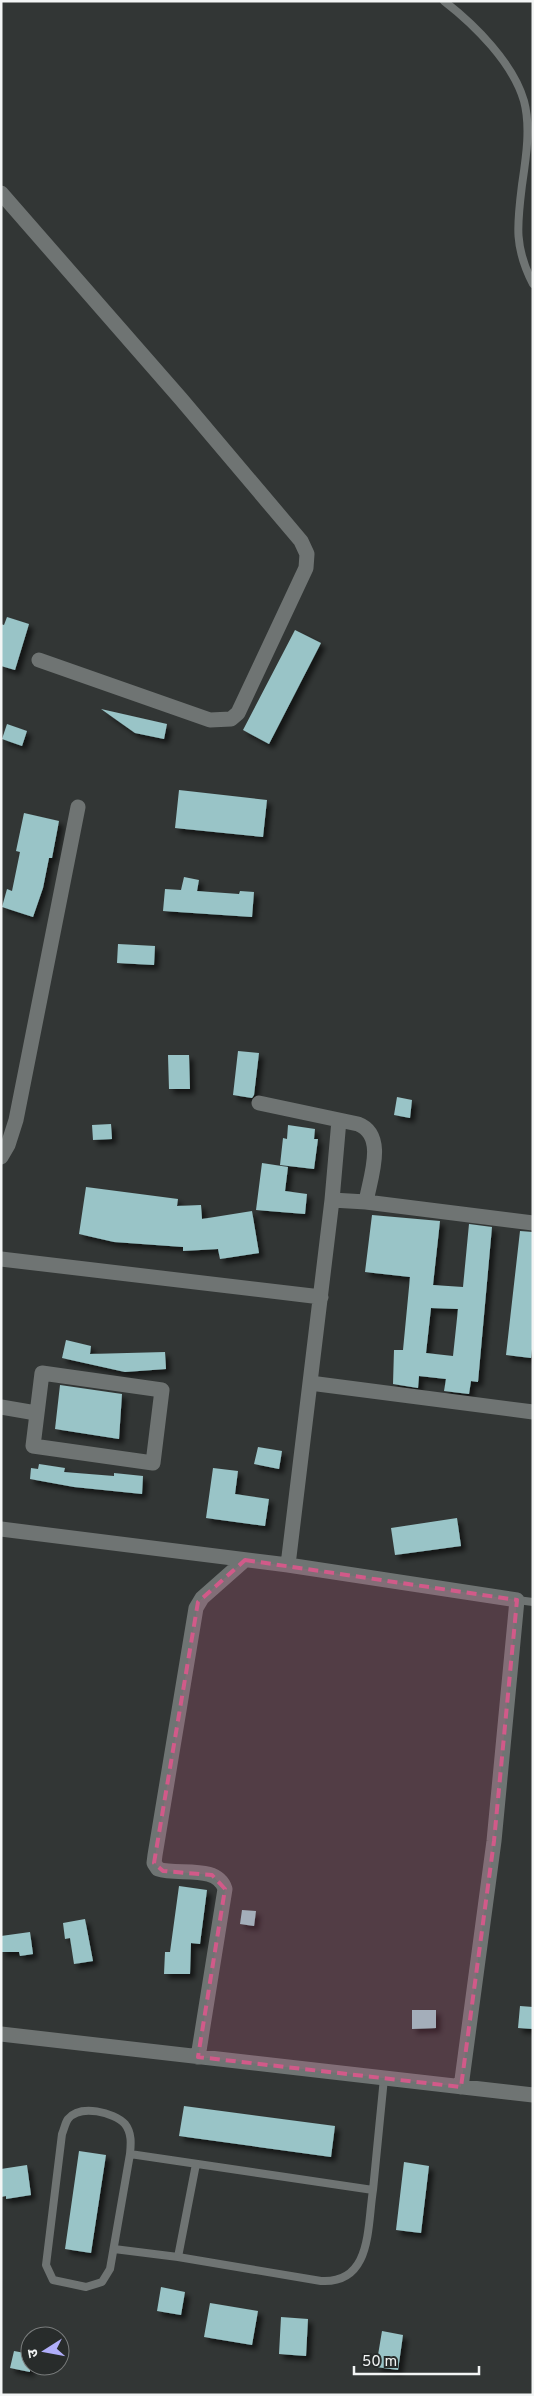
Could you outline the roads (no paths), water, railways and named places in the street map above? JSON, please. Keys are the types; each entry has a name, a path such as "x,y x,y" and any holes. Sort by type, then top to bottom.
{"street":[{"path":"1,193 181,399 300,541 307,554 306,568 238,713 230,719 210,720 38,660"},
{"path":"1,1157 8,1145 16,1120 78,807"},
{"path":"259,1103 364,1126 374,1136 375,1148 366,1202"},
{"path":"288,1565 321,1297 339,1120"},
{"path":"332,1200 366,1202 533,1223"},
{"path":"1,1259 321,1297"},
{"path":"42,1373 162,1390 153,1463 33,1446 36,1413 42,1373"},
{"path":"310,1383 533,1412"},
{"path":"1,1407 36,1413"},
{"path":"1,1529 288,1565 517,1600 494,1841 461,2087"},
{"path":"198,2057 224,1889 222,1882 212,1875 158,1869 154,1863 154,1855 196,1608 202,1598 245,1560"},
{"path":"1,2034 533,2095"}],"lane":[{"path":"444,1 485,38 515,80 524,102 526,153 518,223 518,247 533,284"},
{"path":"517,1600 533,1602"},
{"path":"114,2249 321,2281 340,2279 351,2275 358,2267 363,2256 373,2190 384,2078"},
{"path":"96,2111 117,2117 126,2125 132,2139 130,2154 110,2268 102,2282 86,2287 53,2280 46,2265 62,2134 68,2119 78,2113 96,2111"},
{"path":"130,2154 373,2190"},
{"path":"178,2258 196,2164"}]}
